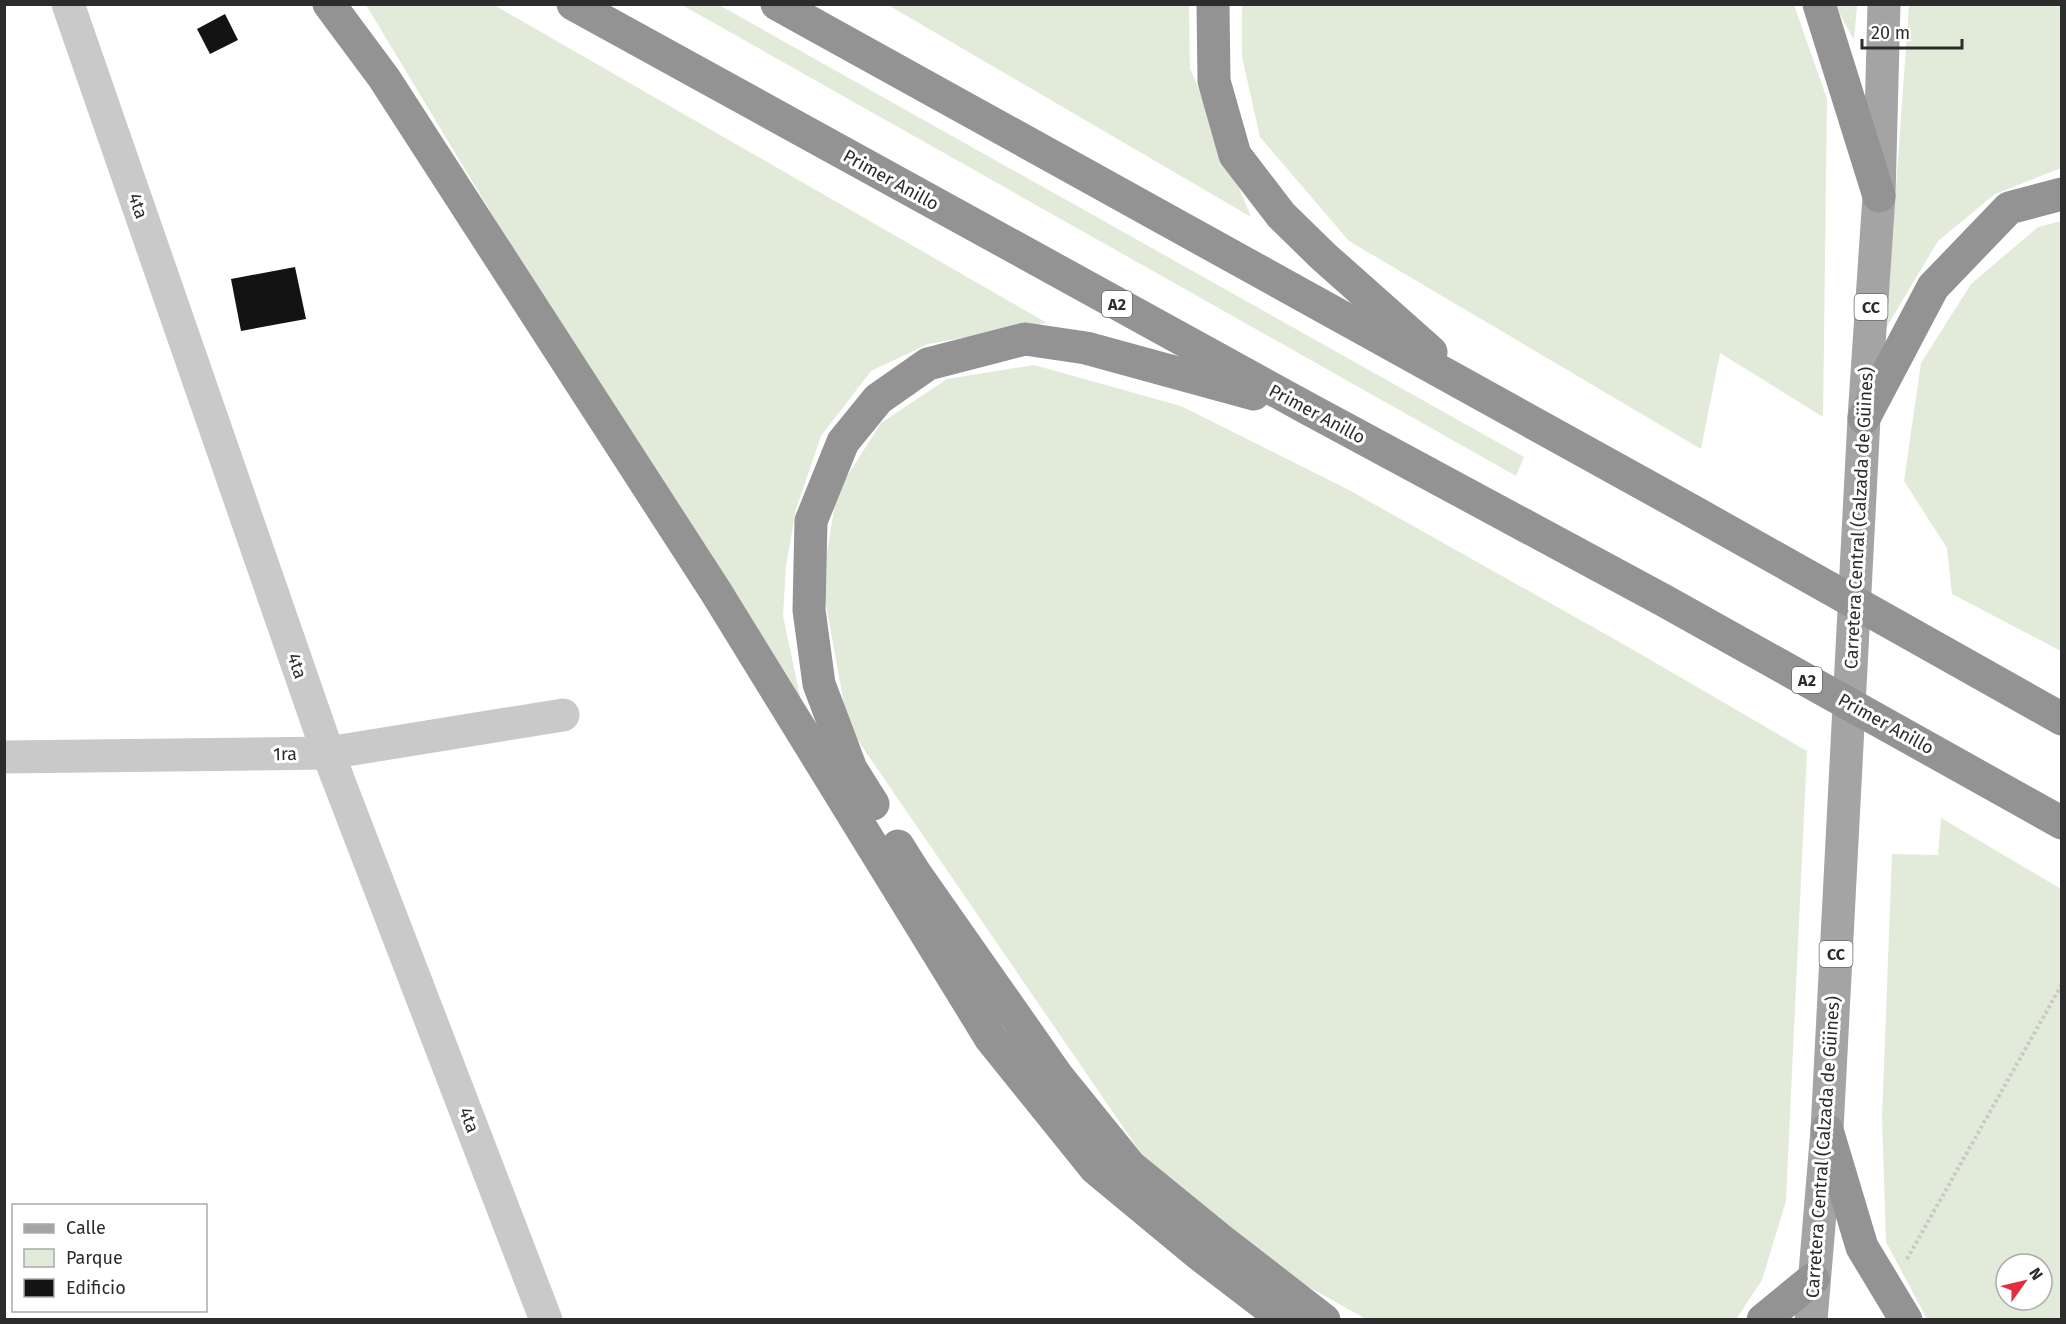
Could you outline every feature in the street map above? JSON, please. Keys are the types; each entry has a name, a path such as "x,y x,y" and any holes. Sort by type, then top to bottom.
{"highway":[{"path":"329,4 384,78 716,591 991,1039 1095,1168 1200,1256 1285,1320"},
{"name":"Primer Anillo","path":"573,4 1305,407 1663,600 2061,823"},
{"path":"777,4 1694,512 2061,719"},
{"path":"1213,4 1214,81 1235,155 1281,215 1324,257 1478,393"},
{"path":"1819,4 1879,196"},
{"path":"1864,418 1933,287 2009,208 2061,194"},
{"path":"1305,407 1086,348 1025,339 928,364 878,399 843,442 811,521 809,610 819,684 851,769 915,873 1058,1077 1130,1166 1324,1320"},
{"path":"1827,1131 1862,1247 1906,1320"},
{"path":"1763,1320 1813,1278"}],"main road":[{"name":"Carretera Central (Calzada de Güines)","path":"1811,1320 1827,1131 1864,418 1879,196 1884,4"}],"street":[{"name":"4ta","path":"68,4 328,753 546,1320"},
{"name":"1ra","path":"4,757 328,753 563,715"}],"path":[{"path":"1889,1291 2061,984"}],"green space":[{"path":"366,5 494,5 1047,323 928,344 871,371 821,436 796,509 786,566 783,616 804,715 528,274"},
{"path":"682,5 719,5 1524,457 1516,476"},
{"path":"888,5 1189,5 1190,68 1251,217"},
{"path":"1242,5 1794,5 1827,99 1823,417 1720,353 1701,449 1349,241 1260,137 1242,57"},
{"path":"1835,5 1857,5 1854,40"},
{"path":"1909,5 2061,5 2061,168 1995,194 1938,241 1886,328"},
{"path":"2062,221 2061,651 1952,594 1947,548 1904,481 1921,363 1971,284 2038,227"},
{"path":"1034,365 1181,406 1349,490 1623,644 1807,751 1786,1201 1762,1280 1737,1318 1734,1320 1366,1319 1289,1276 1145,1159 848,726 822,583 837,492 881,423 947,379"},
{"path":"1941,818 2061,889 2061,1319 1927,1319 1886,1242 1882,1118 1892,854 1938,855"}],"building":[{"path":"225,14 238,40 210,54 197,29"},
{"path":"295,267 306,319 241,331 231,279"}]}
